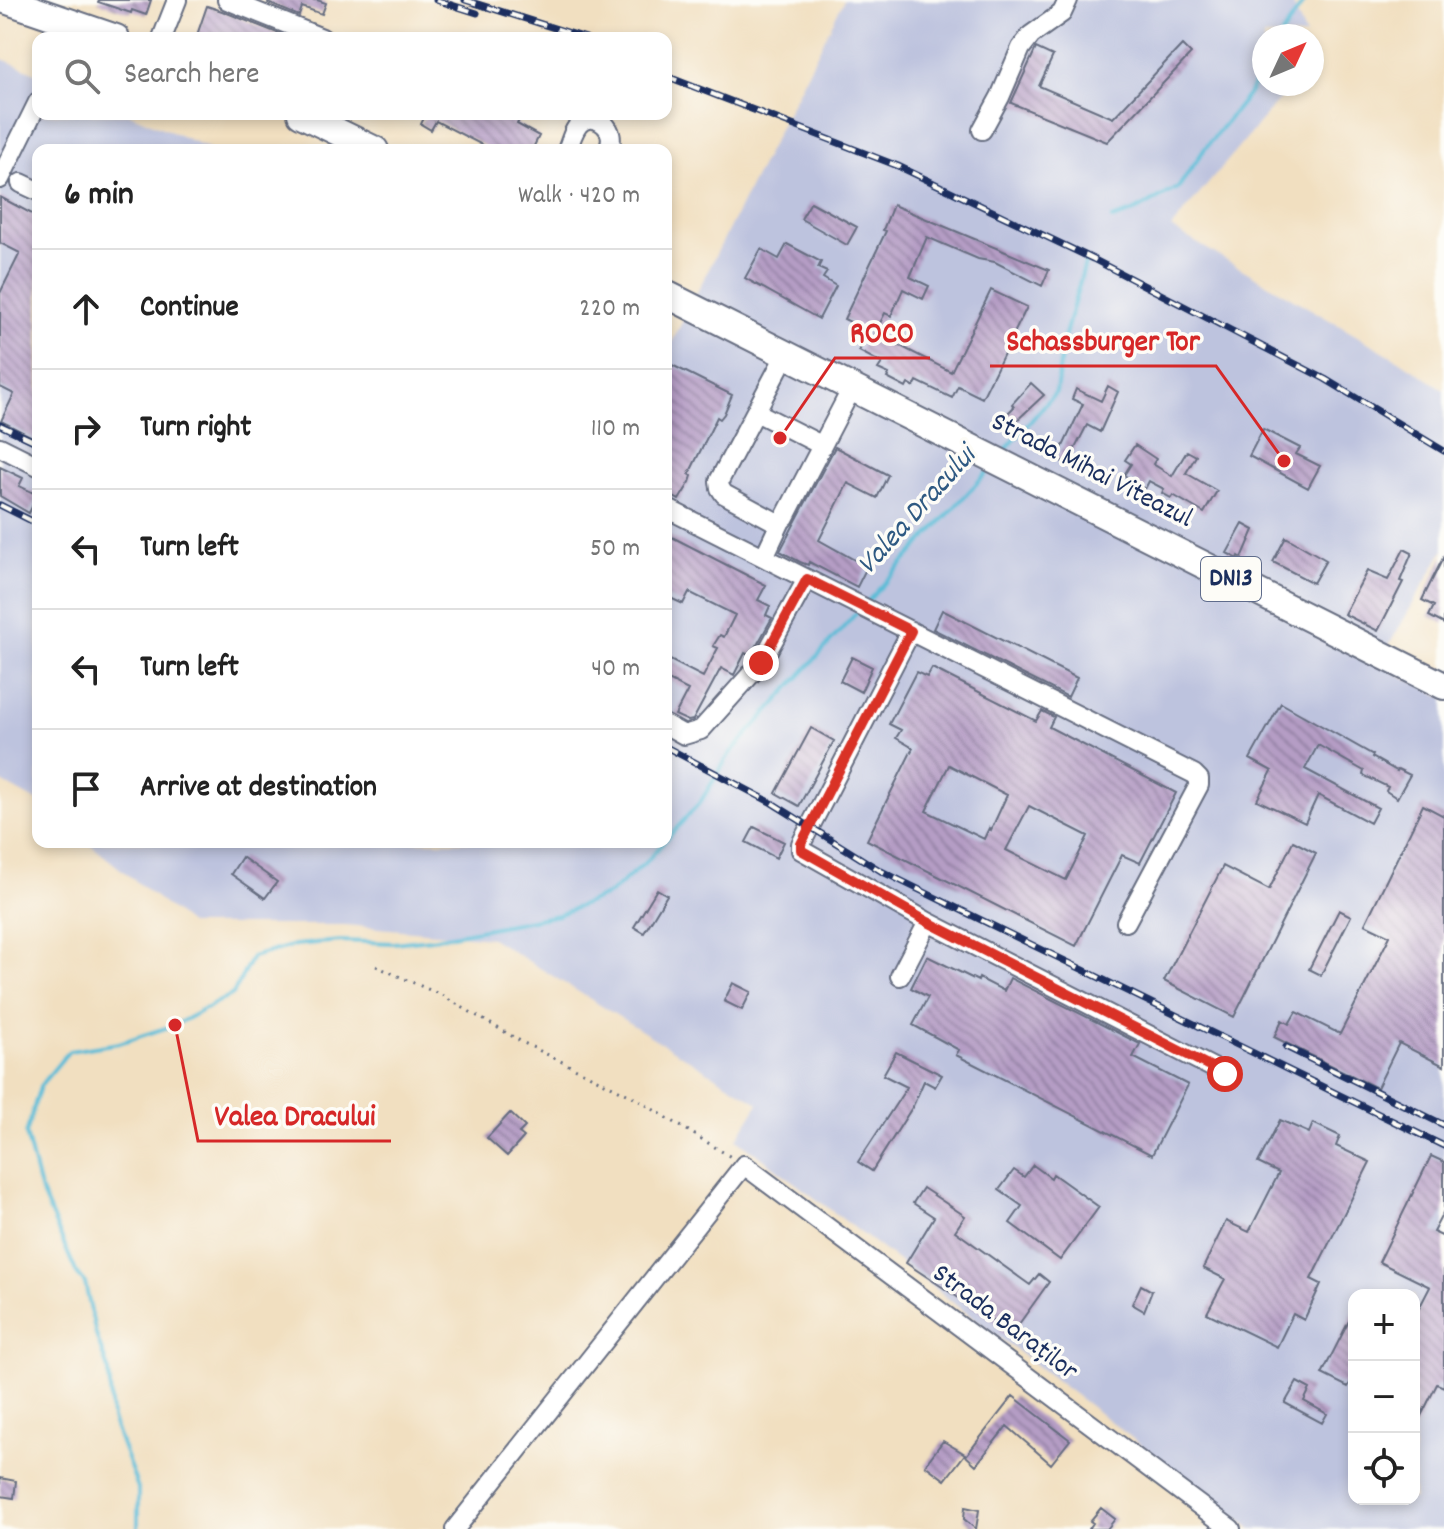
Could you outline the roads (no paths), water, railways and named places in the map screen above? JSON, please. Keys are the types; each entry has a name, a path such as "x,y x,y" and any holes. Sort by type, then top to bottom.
{"highway":[{"path":"4,7 71,31"},
{"path":"313,120 363,144"},
{"name":"Strada Mihai Viteazul","path":"672,297 1444,686"}],"street":[{"path":"164,32 177,0"},
{"path":"227,0 307,32"},
{"path":"982,130 1021,48 1031,35 1062,13 1068,0"},
{"path":"0,179 32,114"},
{"path":"570,144 578,126 587,120"},
{"path":"594,120 613,133 611,144"},
{"path":"781,521 774,521 724,494 719,481 786,354"},
{"path":"764,557 852,388"},
{"path":"756,412 821,445"},
{"path":"0,447 32,463"},
{"path":"672,511 1194,774 1199,779 1199,785 1126,922"},
{"path":"672,728 684,735 701,730 761,663 807,579"},
{"path":"911,631 801,844 801,850 928,922 1225,1074"},
{"path":"900,976 928,922"},
{"name":"Strada Baraților","path":"455,1529 744,1165 1231,1529"}],"waterway":[{"name":"Valea Dracului","path":"1289,24 1305,0"},
{"name":"Valea Dracului","path":"1112,219 1133,212 1178,188 1252,88"},
{"name":"Valea Dracului","path":"1003,453 1056,392 1063,342 1086,260"},
{"name":"Valea Dracului","path":"866,603 990,469"},
{"name":"Valea Dracului","path":"672,833 701,801 729,755 859,610"},
{"name":"Valea Dracului","path":"138,1529 138,1488 112,1419 109,1372 96,1335 85,1283 77,1274 40,1189 26,1134 40,1086 69,1051 119,1043 175,1025 233,994 252,957 295,945 431,939 558,915 609,894 659,848"}],"railway":[{"path":"436,0 477,13"},
{"path":"465,0 567,32"},
{"path":"672,78 898,166 1093,259 1325,379 1444,451"},
{"path":"0,425 32,440"},
{"path":"0,505 32,521"},
{"path":"672,750 772,803 881,871 1444,1146"},
{"path":"1286,1047 1444,1125"}],"place":[{"name":"ROCO","path":"780,438"},
{"name":"Schassburger Tor","path":"1284,461"},
{"name":"Valea Dracului","path":"175,1025"}]}
